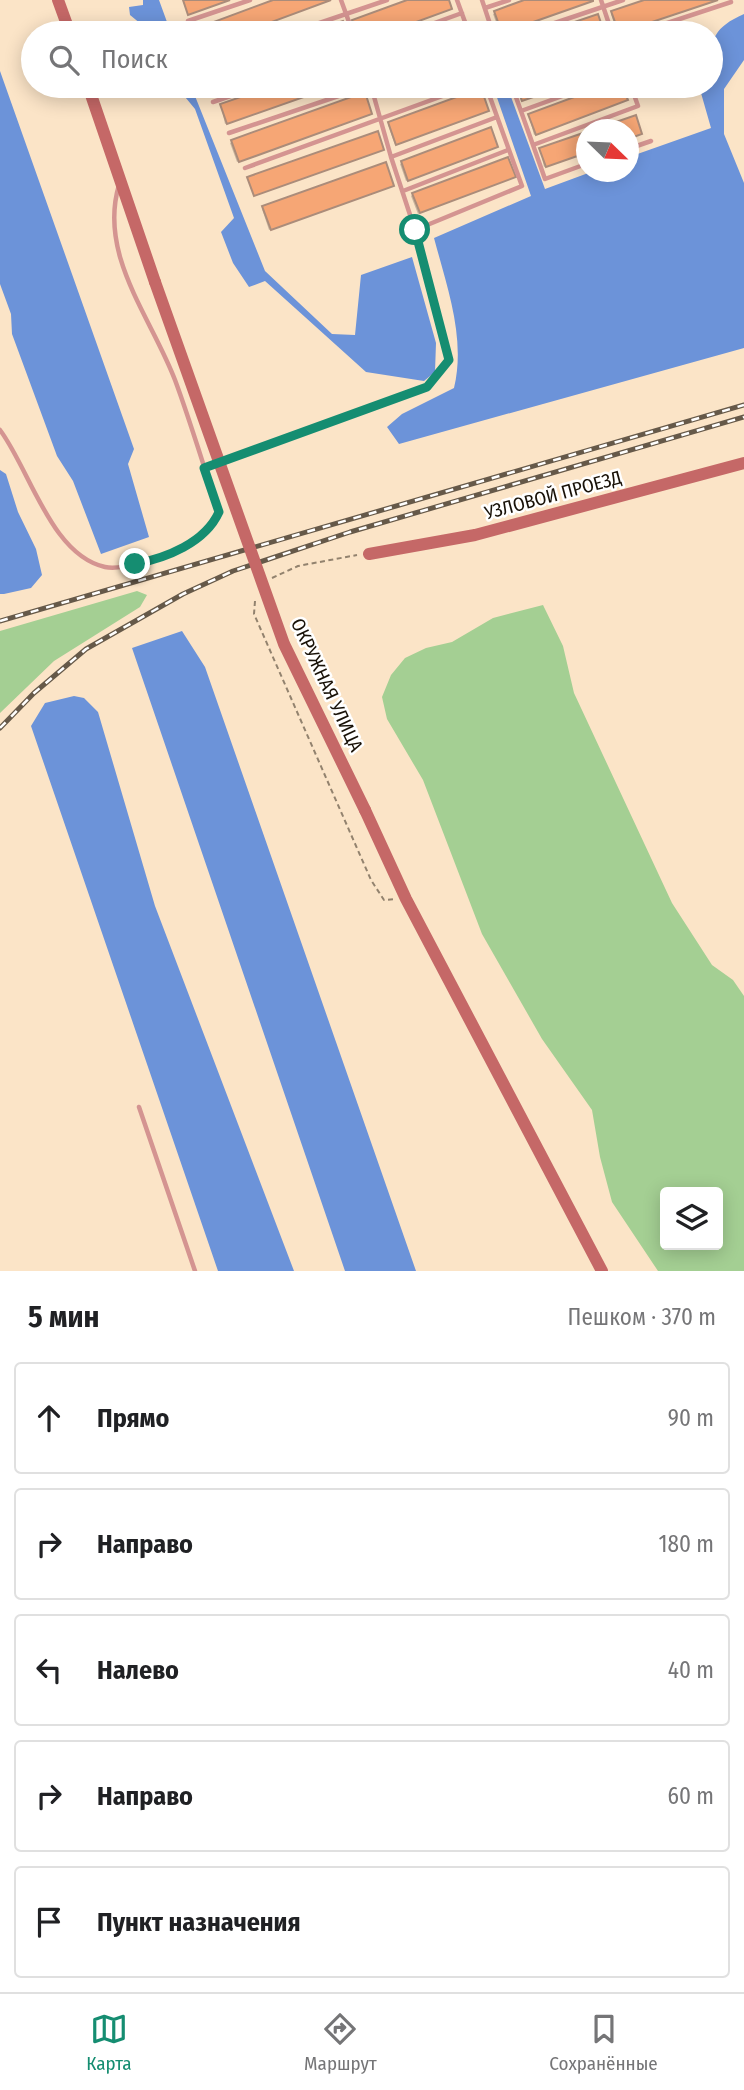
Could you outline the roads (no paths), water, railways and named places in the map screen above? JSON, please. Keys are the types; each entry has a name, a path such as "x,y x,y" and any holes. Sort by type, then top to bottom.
{"main road":[{"path":"58,0 66,21"},
{"name":"ОКРУЖНАЯ УЛИЦА","path":"92,98 284,644 406,899 602,1271"},
{"name":"УЗЛОВОЙ ПРОЕЗД","path":"369,554 475,535 744,463"}],"lane":[{"path":"188,21 250,0"},
{"path":"341,0 349,21"},
{"path":"325,21 387,0"},
{"path":"457,0 465,21"},
{"path":"482,0 489,21"},
{"path":"485,8 509,0"},
{"path":"601,0 608,21"},
{"path":"561,21 623,0"},
{"path":"673,21 731,2"},
{"path":"440,21 462,13"},
{"path":"213,102 225,98"},
{"path":"229,133 333,98"},
{"path":"204,468 427,387 449,360 415,230 373,98"},
{"path":"245,168 439,98"},
{"path":"415,230 523,186 490,98"},
{"path":"516,98 545,179 576,168"},
{"path":"521,111 557,98"},
{"path":"533,145 638,106 635,98"},
{"path":"391,157 497,117"},
{"path":"639,145 651,141"},
{"path":"403,191 508,150"},
{"path":"0,430 58,533 85,558 106,567 166,558 211,526 219,512 174,378 123,273 112,207 120,181"},
{"path":"139,1107 195,1271"}],"water":[{"path":"143,0 159,0 167,21 137,21 130,15 129,7 143,5"},
{"path":"744,14 744,60 724,89 724,134 744,183 744,348 399,444 387,427 402,414 454,388 458,350 456,331 434,238 531,196 497,98 511,98 545,189 576,178 576,182 639,182 639,153 711,128 702,98 723,98 723,26"},
{"path":"0,71 134,449 128,464 149,537 101,554 73,481 57,456 12,334 11,314 0,284"},
{"path":"186,98 196,98 265,271 332,334 355,335 361,275 412,257 436,343 435,372 424,381 366,372 265,281 249,287 233,263 221,232 234,218 195,109"},
{"path":"0,470 6,474 18,512 36,549 42,575 31,588 4,594 0,594"},
{"path":"182,631 205,667 416,1271 345,1271 132,648"},
{"path":"74,696 84,698 98,712 155,906 294,1271 218,1271 31,726 45,703"}],"railway":[{"path":"0,621 744,405"},
{"path":"0,728 34,693 86,649 183,594 233,571 350,532 744,417"}]}
